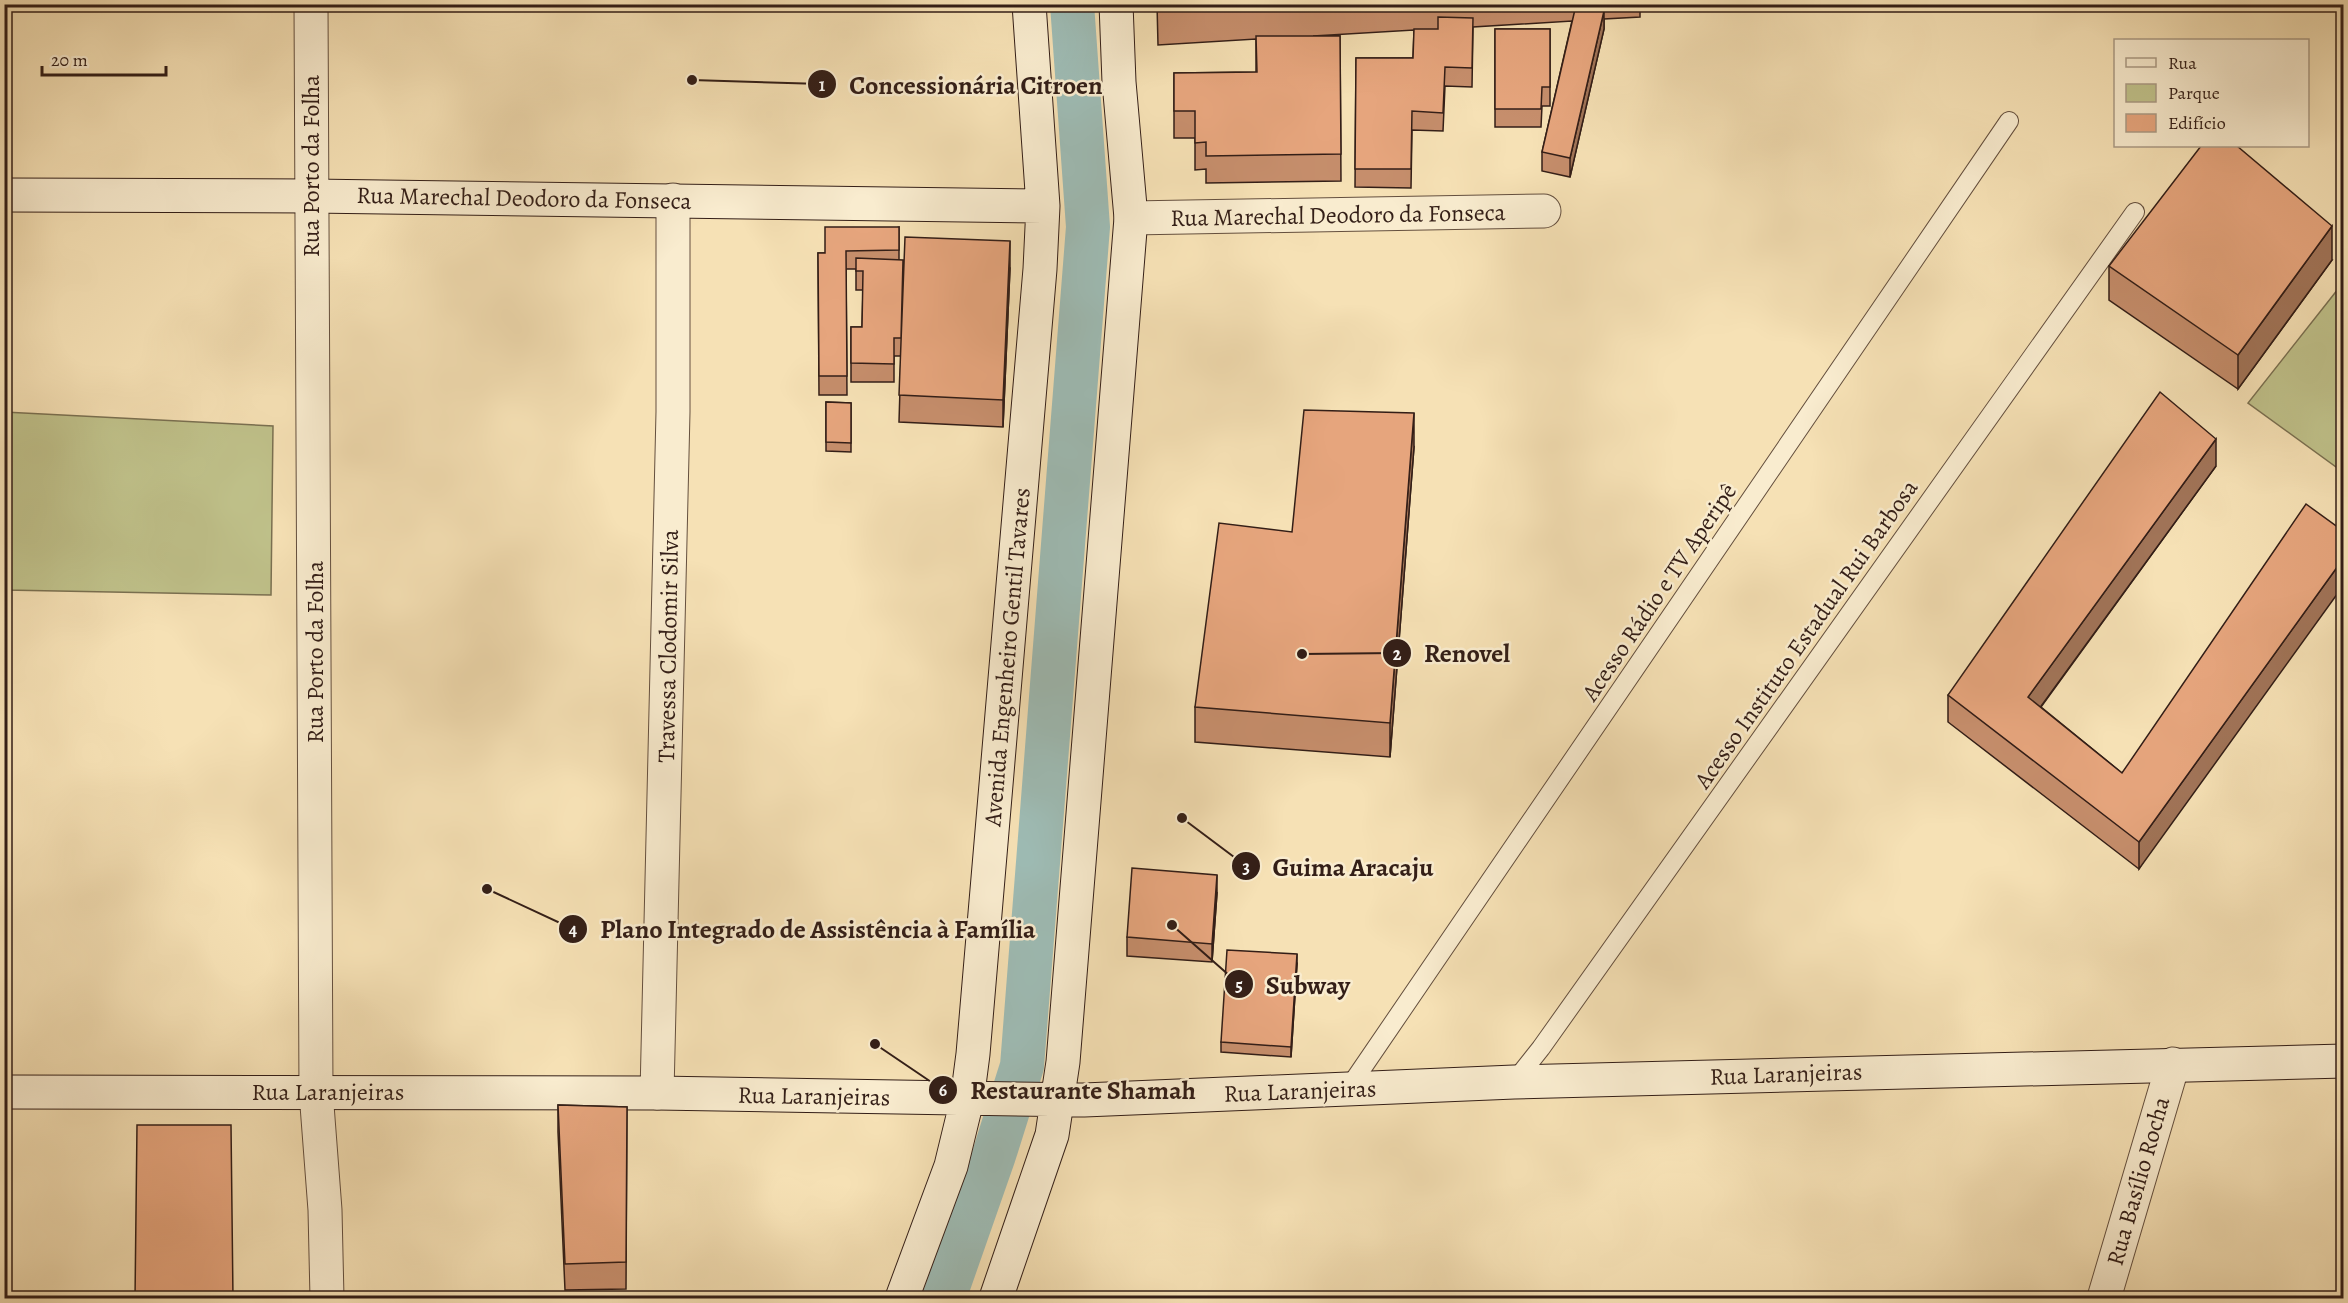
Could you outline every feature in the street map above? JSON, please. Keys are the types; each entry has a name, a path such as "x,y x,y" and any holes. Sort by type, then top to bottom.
{"main road":[{"name":"Rua Porto da Folha","path":"311,4 316,1092 325,1210 327,1299"},
{"name":"Avenida Engenheiro Gentil Tavares","path":"902,1299 951,1166 972,1099 1040,269 1043,206 1029,4"},
{"path":"996,1299 1052,1135 1049,1098 1066,1027 1131,218 1119,82 1116,4"},
{"name":"Rua Marechal Deodoro da Fonseca","path":"4,195 311,196 1043,206"},
{"name":"Travessa Clodomir Silva","path":"657,1093 674,412 674,200"},
{"name":"Rua Marechal Deodoro da Fonseca","path":"1131,218 1544,212"},
{"name":"Rua Laranjeiras","path":"4,1092 657,1093 1084,1100 1514,1082 2343,1060"},
{"name":"Rua Basílio Rocha","path":"2104,1299 2173,1064"}],"lane":[{"name":"Acesso Rádio e TV Aperipê","path":"1348,1089 2009,121"},
{"name":"Acesso Instituto Estadual Rui Barbosa","path":"1514,1082 1541,1048 2135,212"}],"green space":[{"path":"2342,284 2344,285 2343,472 2248,403"},
{"path":"4,412 273,426 271,595 5,590"}],"building":[{"path":"1158,4 1259,4 1158,10"},
{"path":"1576,5 1604,11 1570,158 1542,152"},
{"path":"1438,17 1473,18 1472,68 1445,67 1443,113 1412,111 1411,169 1355,169 1356,58 1413,58 1414,29 1438,29"},
{"path":"1495,29 1550,29 1550,87 1542,87 1541,109 1495,109"},
{"path":"1256,36 1340,36 1341,154 1206,156 1206,142 1195,143 1195,111 1174,111 1174,73 1257,72"},
{"path":"2343,139 2343,151 2338,147"},
{"path":"2200,147 2238,147 2332,226 2238,355 2109,266"},
{"path":"825,227 899,227 899,250 846,251 847,376 819,376 818,253 825,253"},
{"path":"905,237 1010,241 1003,400 899,395"},
{"path":"856,258 903,260 901,338 894,338 894,364 851,363 851,327 862,327 863,271 856,271"},
{"path":"2160,392 2216,439 2028,697 2122,773 2306,504 2343,531 2343,559 2139,842 1948,695"},
{"path":"826,402 851,403 851,443 826,442"},
{"path":"1304,410 1414,413 1390,723 1195,707 1219,523 1292,532"},
{"path":"1132,868 1217,875 1212,944 1127,937"},
{"path":"1227,950 1297,954 1291,1047 1221,1042"},
{"path":"558,1105 627,1107 626,1262 565,1264"},
{"path":"137,1125 231,1125 233,1299 135,1299"}],"waterway":[{"path":"944,1298 994,1155 1022,1066 1088,227 1072,4"}],"place":[{"name":"Concessionária Citroen","path":"692,80"},
{"name":"Renovel","path":"1302,654"},
{"name":"Guima Aracaju","path":"1182,818"},
{"name":"Plano Integrado de Assistência à Família","path":"487,889"},
{"name":"Subway","path":"1172,925"},
{"name":"Restaurante Shamah","path":"875,1044"}]}
